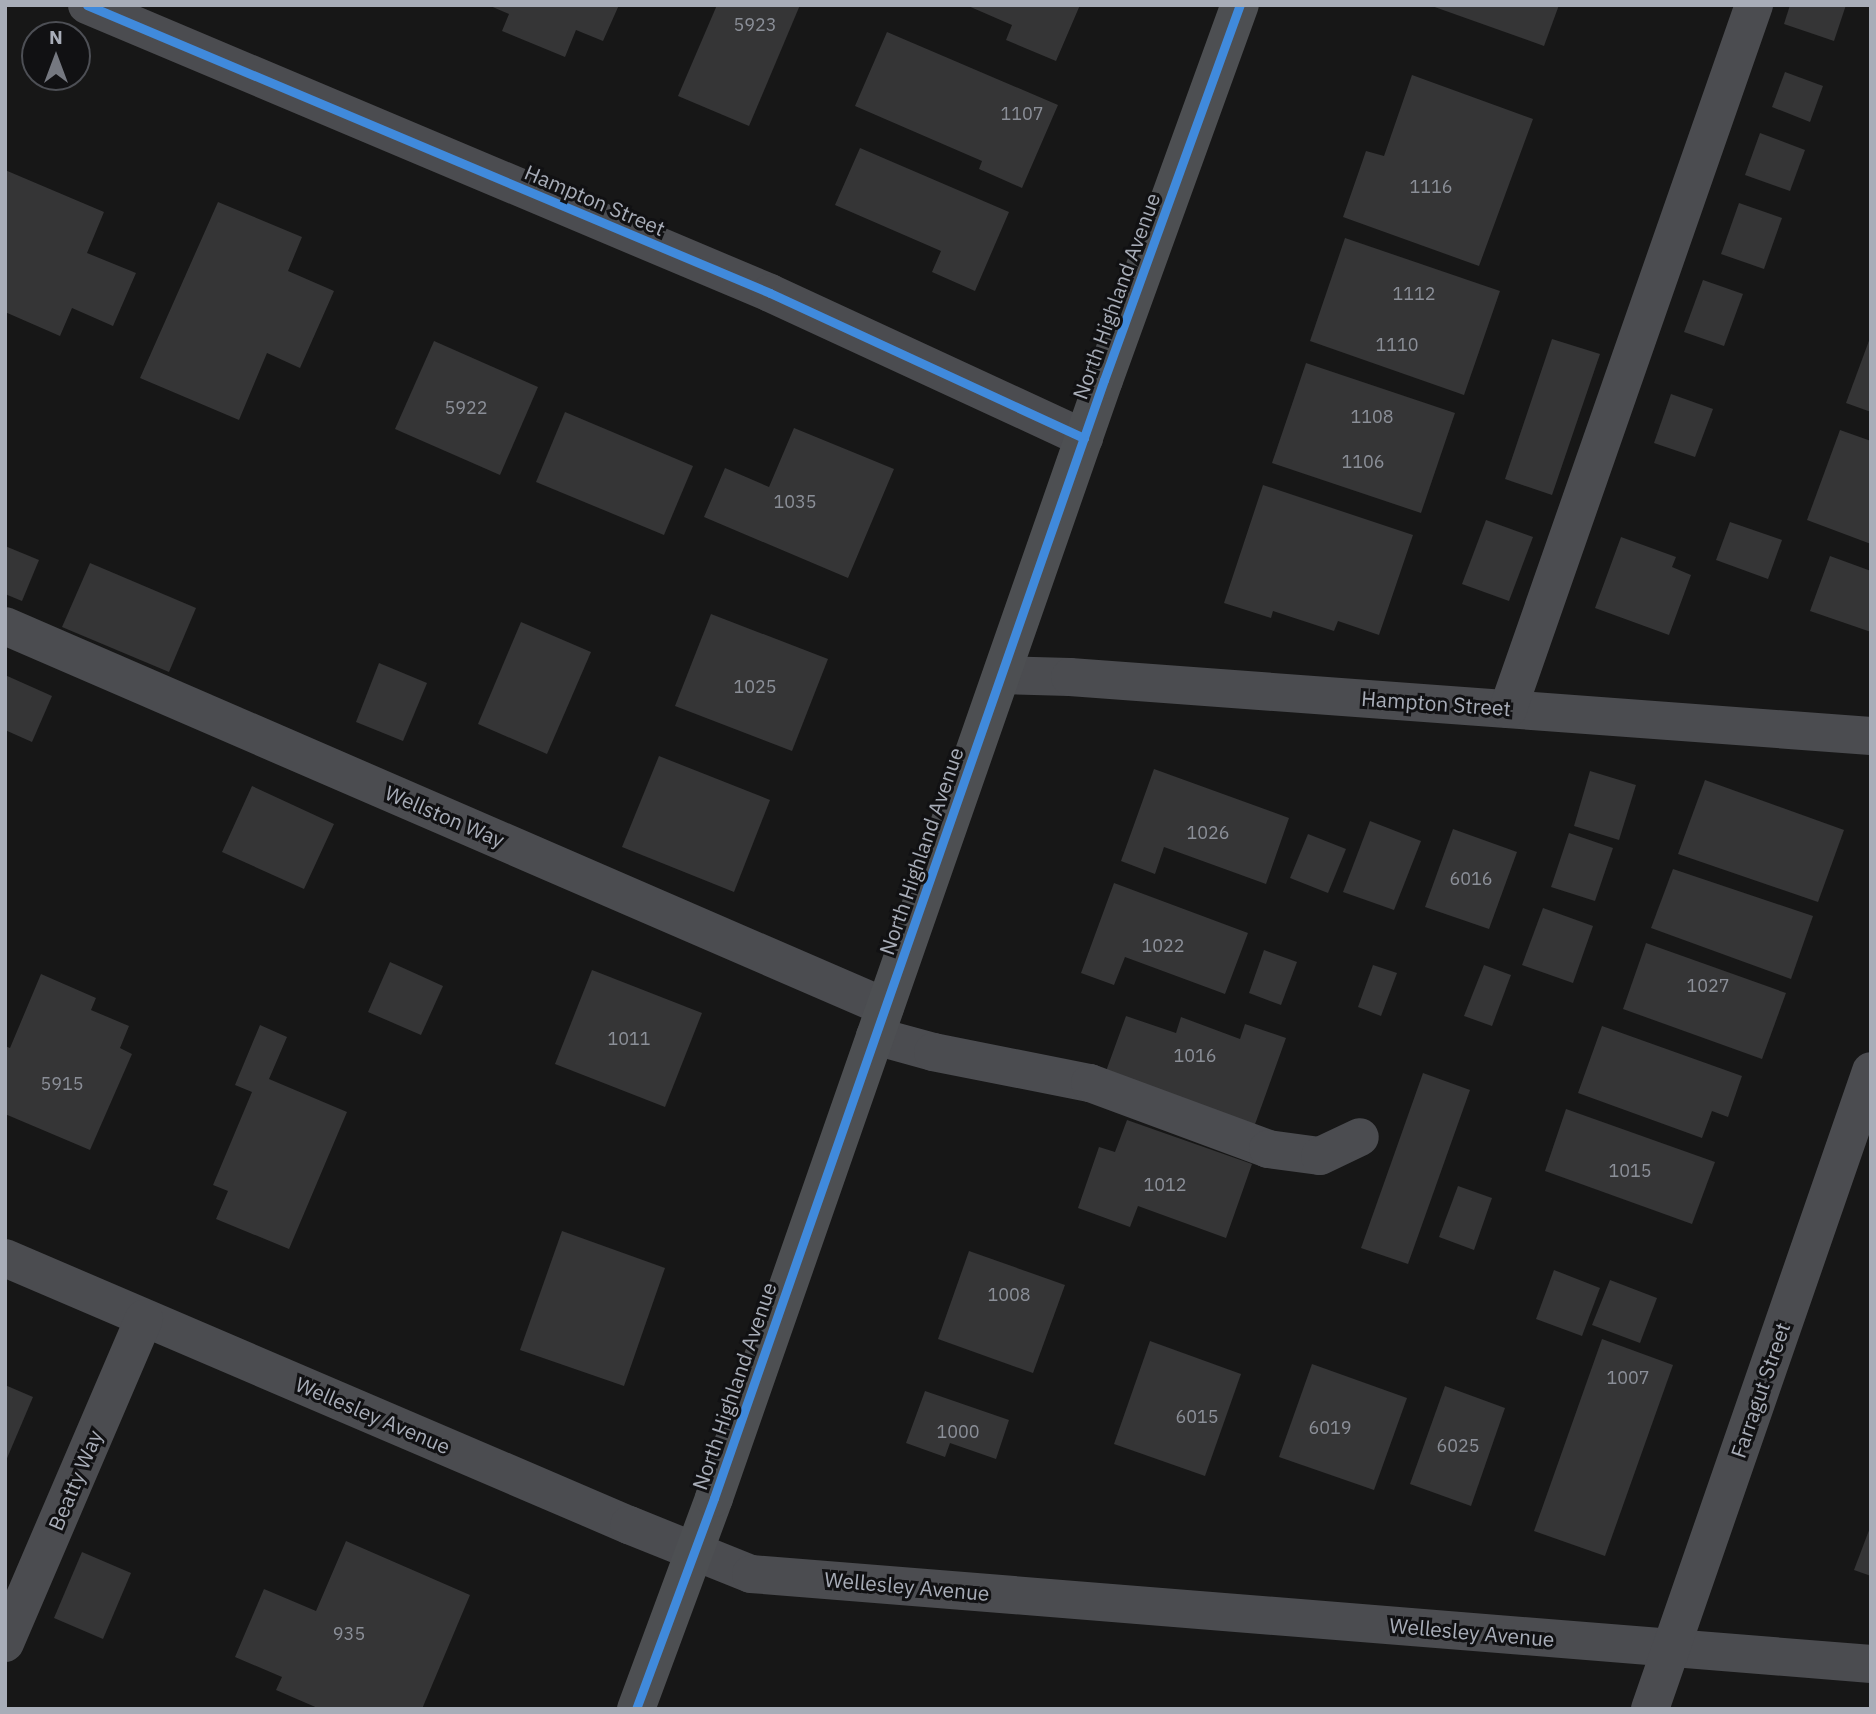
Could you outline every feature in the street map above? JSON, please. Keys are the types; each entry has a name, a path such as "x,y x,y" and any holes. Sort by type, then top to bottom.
{"main road":[{"name":"North Highland Avenue","path":"636,1709 1084,438 1240,5"}],"street":[{"name":"Hampton Street","path":"87,5 771,293 1084,438"},
{"path":"1508,709 1754,5"},
{"name":"Wellston Way","path":"5,625 880,1022 933,1052 1090,1083 1268,1149 1320,1156 1360,1137"},
{"name":"Hampton Street","path":"1002,675 1084,678 1871,736"},
{"name":"Farragut Street","path":"1650,1709 1871,1071"},
{"name":"Wellesley Avenue","path":"5,1258 751,1574 1871,1664"},
{"name":"Beatty Way","path":"5,1643 144,1318"}],"building":[{"path":"488,5 619,5 603,41 576,30 565,57 502,31 509,14"},
{"path":"717,5 800,5 749,126 678,96"},
{"path":"966,5 1080,5 1056,61 1006,40 1012,25"},
{"path":"1429,5 1559,5 1544,46"},
{"path":"1790,5 1846,5 1834,41 1784,24"},
{"path":"887,32 1058,105 1022,188 979,169 982,161 855,106"},
{"path":"1785,72 1823,86 1810,122 1772,107"},
{"path":"1412,75 1533,119 1479,266 1343,217 1366,151 1384,156"},
{"path":"1760,133 1805,150 1790,191 1745,175"},
{"path":"860,148 1009,212 975,291 932,272 941,251 835,205"},
{"path":"5,170 104,212 87,253 136,273 113,326 72,308 60,336 5,312"},
{"path":"218,202 302,237 288,271 334,291 300,368 267,353 239,420 140,378"},
{"path":"1739,203 1782,218 1764,269 1721,254"},
{"path":"1345,238 1500,291 1464,395 1310,341"},
{"path":"1703,280 1743,294 1724,346 1684,332"},
{"path":"1871,338 1871,412 1846,403"},
{"path":"1552,339 1600,354 1552,495 1505,479"},
{"path":"434,341 538,387 500,475 395,429"},
{"path":"1306,363 1455,413 1421,513 1272,463"},
{"path":"1671,394 1713,409 1695,457 1654,443"},
{"path":"565,412 693,466 664,535 536,482"},
{"path":"794,428 894,469 848,578 704,517 725,468 769,487"},
{"path":"1840,430 1871,441 1871,544 1807,520"},
{"path":"1263,485 1413,535 1379,635 1338,621 1334,631 1273,611 1271,618 1224,603"},
{"path":"1486,520 1533,537 1509,601 1462,584"},
{"path":"1730,522 1782,540 1768,579 1716,560"},
{"path":"1621,537 1676,557 1672,567 1691,575 1669,635 1595,608"},
{"path":"5,546 39,560 22,601 5,594"},
{"path":"1830,556 1871,571 1871,632 1810,611"},
{"path":"90,563 196,608 169,672 62,627"},
{"path":"711,614 828,659 792,751 675,706"},
{"path":"521,622 591,652 547,754 478,724"},
{"path":"379,663 427,683 403,741 356,722"},
{"path":"5,675 52,696 32,742 5,730"},
{"path":"659,756 770,800 734,892 622,847"},
{"path":"1154,769 1289,818 1266,884 1164,847 1155,874 1121,861"},
{"path":"1590,771 1636,785 1619,840 1574,826"},
{"path":"1705,780 1844,830 1818,902 1678,854"},
{"path":"252,786 334,824 304,889 222,852"},
{"path":"1370,821 1421,841 1394,910 1343,892"},
{"path":"1453,829 1517,852 1489,929 1425,907"},
{"path":"1569,833 1613,848 1595,901 1551,887"},
{"path":"1308,834 1346,849 1328,893 1290,878"},
{"path":"1673,869 1813,916 1791,979 1651,928"},
{"path":"1114,883 1248,933 1225,994 1125,957 1114,985 1081,973"},
{"path":"1543,908 1593,926 1573,983 1522,965"},
{"path":"1646,943 1786,993 1762,1059 1623,1009"},
{"path":"1264,950 1297,962 1281,1005 1249,993"},
{"path":"390,962 443,986 421,1035 368,1012"},
{"path":"1373,965 1397,973 1381,1016 1358,1007"},
{"path":"1484,965 1511,975 1492,1026 1464,1016"},
{"path":"592,970 702,1013 665,1107 555,1064"},
{"path":"41,974 96,998 91,1010 129,1026 120,1048 132,1054 90,1150 5,1114 5,1046 10,1048"},
{"path":"1126,1016 1176,1033 1181,1017 1240,1039 1245,1024 1286,1038 1254,1127 1105,1074"},
{"path":"260,1025 287,1037 269,1079 347,1112 289,1249 216,1219 228,1191 213,1185 252,1092 235,1085"},
{"path":"1602,1026 1742,1076 1728,1117 1712,1111 1702,1138 1578,1093"},
{"path":"1423,1073 1470,1090 1408,1264 1361,1248"},
{"path":"1566,1109 1715,1162 1692,1224 1545,1171"},
{"path":"1127,1120 1252,1164 1226,1238 1138,1206 1130,1227 1078,1208 1099,1147 1115,1152"},
{"path":"1458,1186 1492,1198 1474,1250 1439,1237"},
{"path":"562,1231 665,1268 624,1386 520,1350"},
{"path":"969,1251 1065,1285 1033,1373 938,1339"},
{"path":"1554,1270 1600,1288 1582,1336 1536,1319"},
{"path":"1610,1280 1657,1298 1640,1343 1592,1325"},
{"path":"1602,1339 1673,1365 1605,1556 1534,1531"},
{"path":"1150,1341 1241,1374 1205,1476 1114,1444"},
{"path":"1312,1364 1407,1398 1374,1490 1279,1457"},
{"path":"5,1385 33,1397 5,1463"},
{"path":"1445,1386 1505,1408 1471,1506 1410,1484"},
{"path":"925,1391 1009,1420 996,1459 950,1443 945,1457 906,1443"},
{"path":"1871,1525 1871,1576 1854,1570"},
{"path":"346,1541 470,1595 422,1709 320,1709 276,1690 282,1677 235,1657 264,1589 316,1611"},
{"path":"82,1552 131,1573 103,1639 54,1618"}],"cycle path":[{"path":"87,5 770,293 1084,438"},
{"path":"636,1709 714,1498 1104,380 1240,5"}]}
